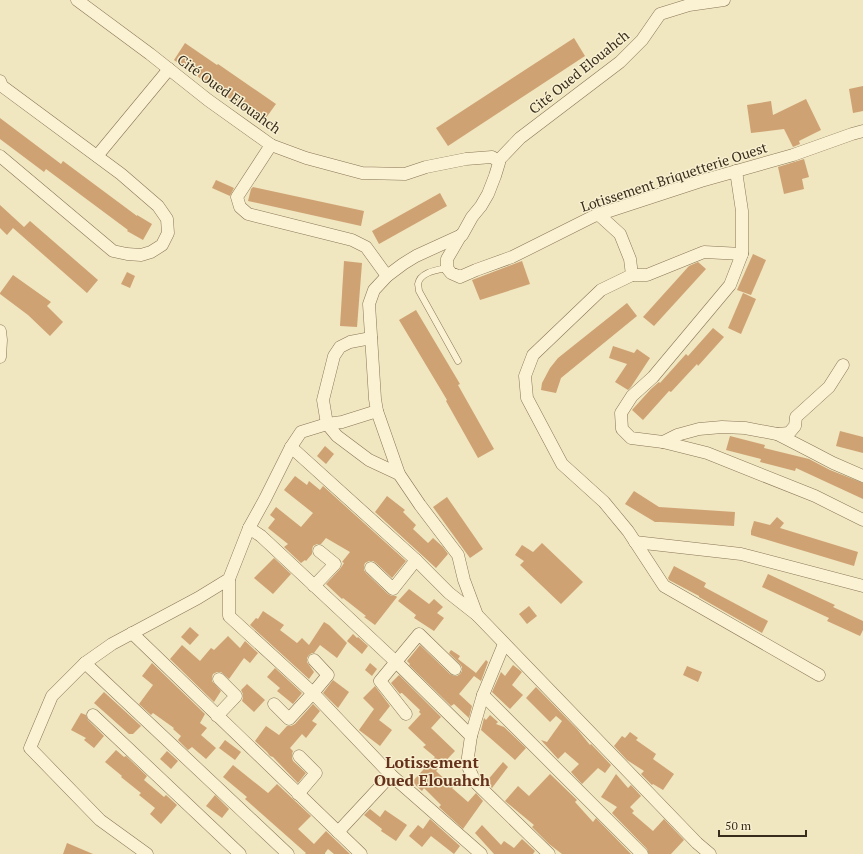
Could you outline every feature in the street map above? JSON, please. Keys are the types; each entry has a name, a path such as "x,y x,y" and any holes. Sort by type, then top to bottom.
{"street":[{"name":"Cité Oued Elouahch","path":"77,0 208,100 271,145 306,158 362,173 405,174 426,167 466,159 492,157 498,161 520,138 620,62 642,40 660,14 689,4 724,0"},
{"path":"97,156 169,69"},
{"path":"0,81 2,86 121,174 158,206 167,219 168,233 162,245 151,252 141,255 113,252 0,156"},
{"name":"Lotissement Briquetterie Ouest","path":"447,268 451,273 460,277 512,257 598,214 701,181 793,155 863,131"},
{"path":"271,145 237,197 240,208 248,214 352,240 366,247 387,276"},
{"path":"447,268 447,259 472,217 488,194 495,176 498,161"},
{"path":"736,171 742,211 742,254 730,285 653,377 632,396 621,413 622,429 631,438 663,442 707,453 815,496 863,520"},
{"path":"598,214 620,234 630,259 632,276"},
{"path":"462,235 416,256 403,264 387,276 374,290 369,304 376,405 399,474 420,505 458,555 464,580 477,615"},
{"path":"742,254 704,252 647,275 632,276 601,290 533,355 524,376 527,398 562,464 604,502 628,531 664,586 819,675"},
{"path":"0,337 0,357"},
{"path":"371,338 350,342 340,347 334,356 323,400 327,424 337,436 369,460 399,474"},
{"path":"663,442 677,435 699,429 722,427 745,428 777,434 789,433 795,426 796,417 829,387 843,365"},
{"path":"376,405 342,422 327,424 301,432 291,447 265,500 249,528 229,579 229,616 313,693 391,775 478,853"},
{"path":"777,434 834,464 863,476"},
{"path":"291,447 416,560 449,593 477,615 697,843 710,854"},
{"path":"249,528 261,536 396,662 471,736"},
{"path":"635,542 741,554 863,586"},
{"path":"314,586 335,564 319,551"},
{"path":"370,568 393,589 416,560"},
{"path":"148,854 100,820 30,748 52,696 85,663 112,644 198,598 229,579"},
{"path":"132,633 361,854"},
{"path":"406,714 380,682 419,634 455,669"},
{"path":"504,644 483,695 471,736 467,764 475,782 549,854"},
{"path":"274,704 289,719 313,693 328,675 314,660"},
{"path":"85,663 288,854"},
{"path":"217,716 236,696 218,679"},
{"path":"483,695 642,854"},
{"path":"94,715 240,854"},
{"path":"298,794 316,773 300,756"},
{"path":"338,832 391,775"}],"lane":[{"path":"447,268 427,273 421,277 418,284 419,291 458,361"}],"building":[{"path":"574,38 585,56 448,146 436,128"},
{"path":"185,43 276,104 263,122 174,60"},
{"path":"863,86 863,111 853,113 849,89"},
{"path":"806,99 821,130 799,141 800,144 793,147 784,129 751,133 747,105 771,101 773,115"},
{"path":"0,118 61,164 63,161 137,216 152,224 143,240 127,231 128,230 46,169 44,172 0,139"},
{"path":"804,159 809,177 802,179 804,189 784,194 778,167"},
{"path":"216,180 234,188 230,196 212,188"},
{"path":"253,187 364,211 361,226 248,201 251,189"},
{"path":"440,193 447,206 379,244 372,231"},
{"path":"0,205 24,227 30,221 98,280 87,293 13,228 7,235 0,228"},
{"path":"753,254 766,260 751,295 737,290"},
{"path":"344,261 362,263 357,327 340,326"},
{"path":"522,261 530,284 480,300 472,280"},
{"path":"698,262 706,269 654,326 643,317 689,266"},
{"path":"127,272 135,276 130,288 121,284"},
{"path":"13,275 51,302 47,306 63,322 50,336 28,315 0,294"},
{"path":"743,293 756,299 741,334 728,328"},
{"path":"627,303 637,316 561,378 556,393 541,390 542,383 550,368 558,358"},
{"path":"416,310 460,384 458,385 494,449 478,458 446,401 447,400 399,320"},
{"path":"713,328 724,337 698,366 697,364 671,392 669,391 643,420 632,410 651,389 659,382 660,383 686,354 688,356"},
{"path":"613,346 634,353 637,349 650,358 628,390 615,382 627,364 609,358"},
{"path":"840,431 863,437 863,453 836,446"},
{"path":"730,436 765,445 764,448 809,459 830,470 863,483 863,499 796,468 795,471 760,462 761,459 726,450"},
{"path":"325,446 334,454 326,464 317,456"},
{"path":"295,476 307,485 309,481 320,490 323,486 406,561 392,578 373,561 365,563 364,570 366,573 388,594 397,597 375,625 364,617 366,616 343,598 342,599 326,584 340,569 344,563 342,562 350,552 326,538 321,544 313,546 312,554 306,561 305,560 301,563 284,547 288,544 268,528 275,519 270,515 276,507 301,527 313,513 284,490"},
{"path":"634,491 659,507 735,512 734,526 655,522 625,504"},
{"path":"387,496 405,510 403,512 416,525 413,529 428,543 433,538 448,554 436,568 375,512"},
{"path":"447,497 483,549 470,558 433,507"},
{"path":"777,517 784,523 780,528 858,552 854,566 751,535 754,521 770,525"},
{"path":"542,543 583,582 561,604 520,565 524,561 515,555 522,545 533,552"},
{"path":"274,558 291,574 273,594 254,578"},
{"path":"674,566 706,583 704,587 768,621 762,633 669,580 668,578"},
{"path":"768,574 835,605 833,607 863,621 863,630 860,636 827,621 829,618 762,587"},
{"path":"409,589 429,604 434,599 443,607 437,613 444,618 434,631 414,618 416,615 398,601"},
{"path":"529,606 537,616 527,624 519,614"},
{"path":"263,611 284,625 280,630 297,643 302,638 309,645 324,622 347,643 337,658 320,645 314,653 309,655 307,662 314,672 309,679 250,625 256,618 258,619"},
{"path":"190,627 199,635 190,645 181,637"},
{"path":"353,634 368,646 362,654 347,641"},
{"path":"228,636 240,648 245,641 258,653 250,663 244,658 229,679 221,672 213,674 212,681 221,691 214,702 170,659 182,645 200,661 211,648 214,650"},
{"path":"420,645 450,674 454,676 460,674 462,667 449,653 451,650 460,656 458,659 476,673 486,660 488,662 481,681 474,676 459,694 472,706 469,718 454,704 451,706 409,665 410,664 407,661"},
{"path":"152,663 205,714 200,723 207,728 201,735 216,748 206,759 192,747 188,750 178,740 181,736 173,729 174,728 153,713 151,715 139,704 153,685 142,676"},
{"path":"370,663 377,669 372,676 365,670"},
{"path":"513,665 522,672 512,685 523,695 510,709 492,692 501,672 505,676"},
{"path":"687,666 702,672 698,682 683,675"},
{"path":"275,668 302,693 293,704 277,691 280,688 267,677"},
{"path":"399,675 441,717 431,728 455,751 436,771 468,802 476,793 483,801 463,829 439,807 441,805 424,788 422,791 412,782 435,757 423,747 426,745 408,728 421,714 419,712 420,710 402,693 400,694 391,683"},
{"path":"333,680 349,692 338,708 323,693"},
{"path":"247,684 265,700 254,712 242,701 243,694 241,690"},
{"path":"375,686 390,706 379,720 392,730 380,746 359,730 374,709 363,698"},
{"path":"536,687 577,729 590,745 591,744 611,765 605,773 598,768 582,784 571,772 579,764 565,752 558,759 541,740 547,742 562,721 556,716 550,722 526,698"},
{"path":"104,692 141,726 133,734 129,734 94,703"},
{"path":"313,704 320,711 312,721 317,724 306,738 302,734 290,748 293,751 293,761 306,773 298,783 255,741 266,726 279,735 287,726 295,724"},
{"path":"81,713 86,715 88,720 104,736 94,748 84,740 86,738 71,730"},
{"path":"490,715 498,722 496,724 504,727 526,748 515,760 481,730 484,718 486,720"},
{"path":"630,732 638,738 636,740 656,754 653,759 674,774 663,790 653,784 652,785 641,774 644,771 627,760 614,746 622,736 625,738"},
{"path":"225,740 241,752 235,760 219,748"},
{"path":"116,750 124,757 126,756 147,776 144,780 164,797 166,795 177,805 161,824 150,814 155,808 139,795 141,793 105,762"},
{"path":"167,751 178,761 171,769 160,759"},
{"path":"503,762 508,767 492,788 486,782"},
{"path":"233,765 268,793 277,784 311,816 298,829 314,844 326,831 350,854 334,854 328,849 325,854 305,854 306,853 245,799 247,797 223,777"},
{"path":"550,774 577,800 575,802 593,822 596,818 631,854 562,854 549,844 532,827 534,825 505,801 518,786 529,796"},
{"path":"616,774 628,788 631,785 641,796 630,807 634,811 632,813 653,831 664,819 684,840 671,854 649,854 647,849 612,813 617,807 601,797"},
{"path":"215,795 229,809 222,818 206,806"},
{"path":"370,809 380,817 385,810 407,825 396,841 381,831 382,829 364,815"},
{"path":"430,819 460,846 454,854 431,836 422,847 409,836 418,825 423,829"},
{"path":"482,825 501,845 504,841 514,848 522,839 535,851 533,854 494,854 475,833"},
{"path":"67,843 93,854 63,854"}],"district":[{"name":"Lotissement Oued Elouahch","path":"432,771"}]}
